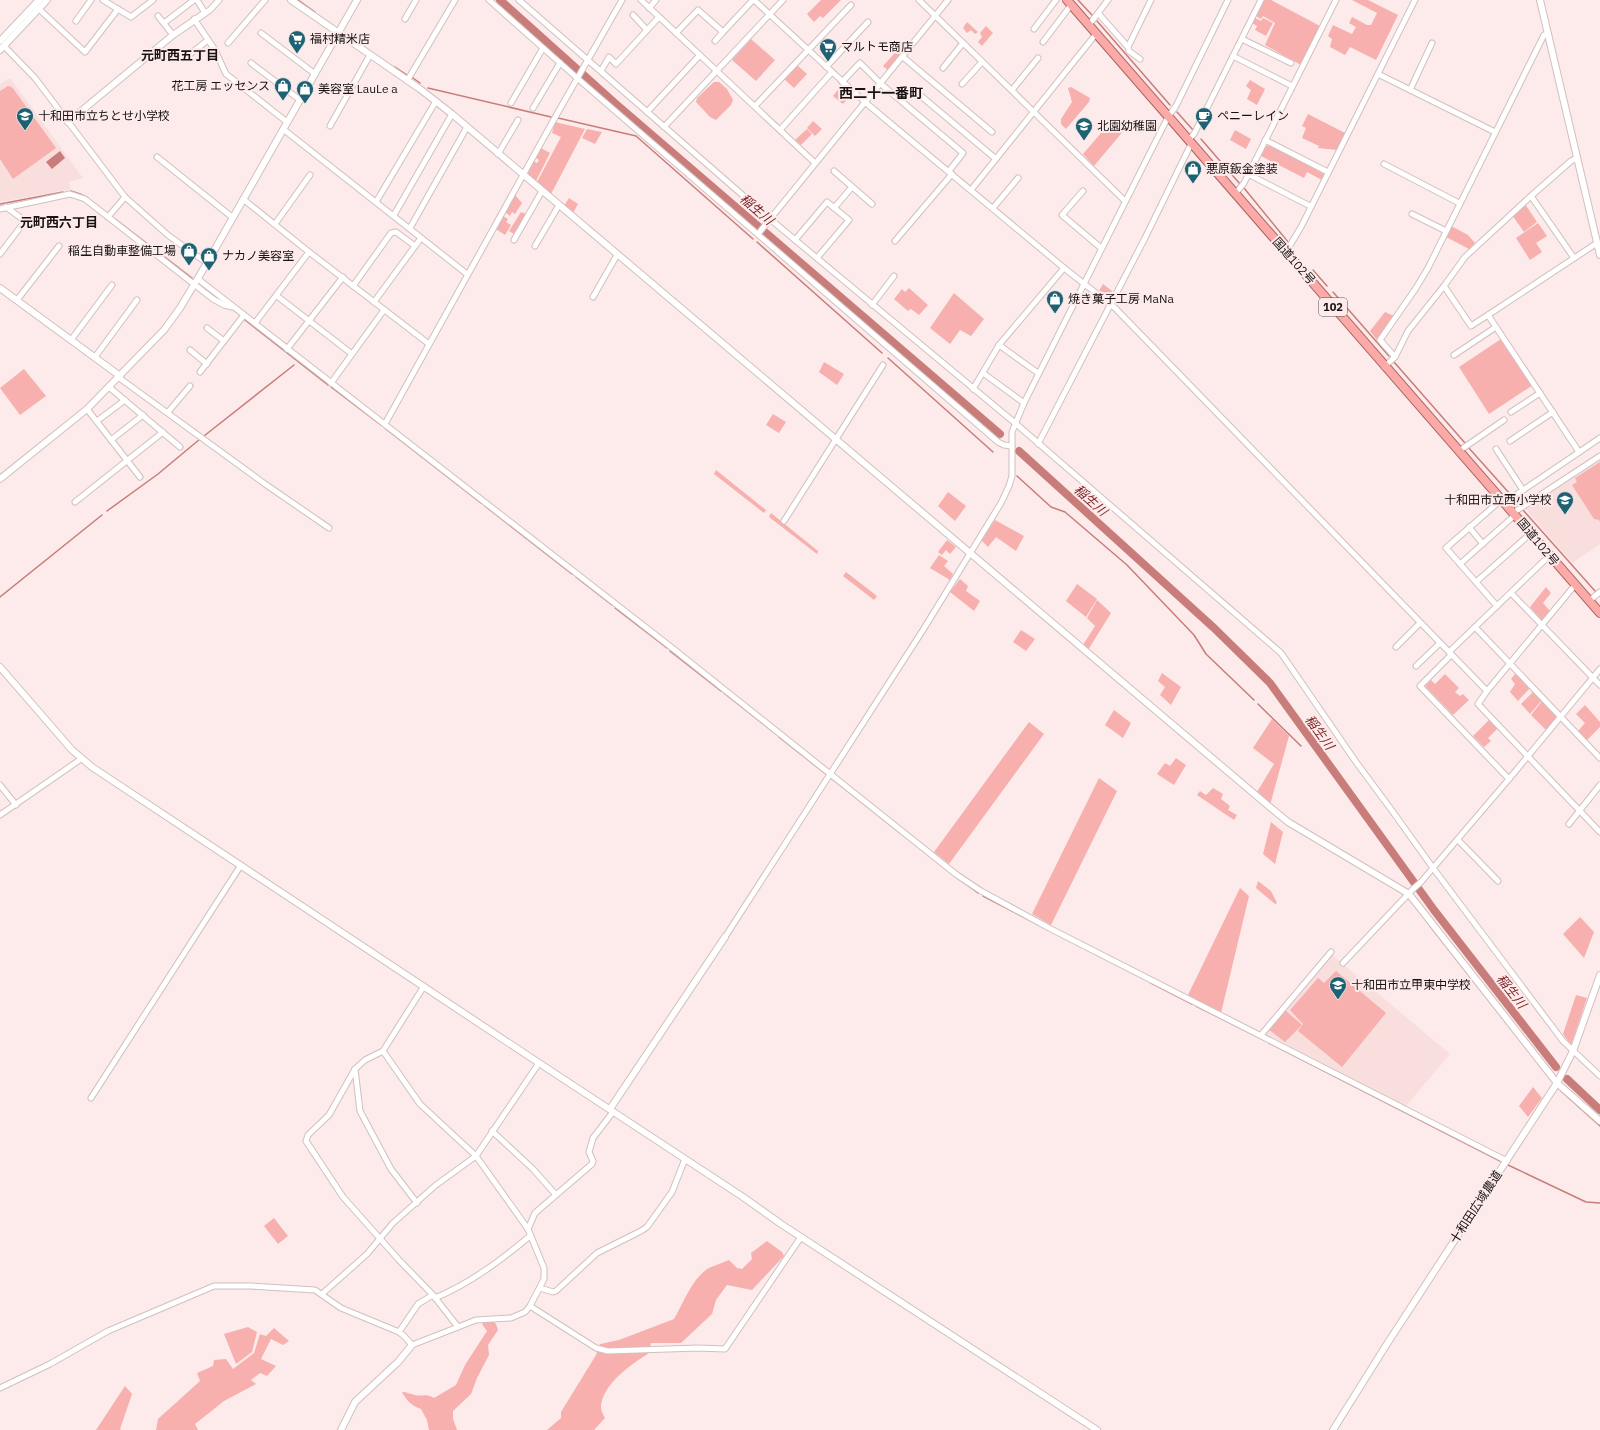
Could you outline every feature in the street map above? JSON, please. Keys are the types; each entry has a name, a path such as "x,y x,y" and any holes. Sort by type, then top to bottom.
{"highway":[{"name":"国道102号","path":"1069,3 1384,367 1459,450 1549,556 1600,613"}],"street":[{"path":"1,45 39,0"},
{"path":"1,45 47,0"},
{"path":"76,21 91,0"},
{"path":"107,1 131,17 151,0"},
{"path":"164,24 194,0"},
{"path":"197,0 205,13"},
{"path":"68,122 173,35 194,19 210,10 219,0"},
{"path":"228,43 265,0"},
{"path":"291,0 436,101 452,114 523,176 1282,817 1411,892 1557,1083 1600,1121"},
{"path":"0,479 87,409 164,330 196,282 357,0"},
{"path":"405,19 416,0"},
{"path":"407,81 455,0"},
{"path":"489,0 998,442 1004,445 1012,446"},
{"path":"519,0 770,219 1015,424 1281,653 1356,762 1433,868 1563,1041 1600,1076"},
{"path":"385,424 467,274 622,0"},
{"path":"641,0 815,163"},
{"path":"649,8 656,0"},
{"path":"715,41 754,0 866,103 1064,268 1110,303 1420,624 1487,691"},
{"path":"664,127 783,0"},
{"path":"919,0 1125,201"},
{"path":"759,233 815,163 866,103 948,0"},
{"path":"1034,29 1056,0"},
{"path":"1088,25 1108,0"},
{"path":"1128,47 1152,0"},
{"path":"528,1229 535,1214 592,1164 593,1161 589,1152 593,1138 923,630 1001,503 1010,486 1012,471 1012,432 1024,403 1125,201 1168,117 1176,106 1228,0"},
{"path":"1038,444 1145,238 1190,142 1261,0"},
{"path":"1235,194 1244,183 1336,0"},
{"path":"1286,252 1301,227 1310,206 1415,0"},
{"path":"1540,0 1600,255"},
{"path":"1043,42 1069,3"},
{"path":"755,106 851,5"},
{"path":"38,9 85,52 118,9"},
{"path":"676,33 698,10 723,32"},
{"path":"1098,13 1128,47 1129,51 1140,59"},
{"path":"633,15 647,30"},
{"path":"158,16 173,35"},
{"path":"601,71 609,57 616,64 659,17"},
{"path":"194,19 215,50 226,74 287,122"},
{"path":"826,67 868,22"},
{"path":"261,33 315,74"},
{"path":"971,190 1096,34"},
{"path":"1395,357 1380,340 1416,288 1544,35 1548,34"},
{"path":"1242,39 1291,63"},
{"path":"190,54 208,40"},
{"path":"943,68 963,43"},
{"path":"1410,90 1432,43"},
{"path":"1,45 35,78 125,197 169,236 207,263"},
{"path":"511,103 543,48"},
{"path":"330,126 370,55"},
{"path":"647,112 700,55"},
{"path":"1233,56 1292,86"},
{"path":"903,57 992,132"},
{"path":"1012,90 1038,58"},
{"path":"842,82 860,62 881,84 963,153 950,172 895,240"},
{"path":"962,84 982,62"},
{"path":"250,63 300,100"},
{"path":"533,108 560,63"},
{"path":"780,130 832,72"},
{"path":"1378,74 1495,132"},
{"path":"921,96 996,160"},
{"path":"376,202 436,101"},
{"path":"394,215 452,114"},
{"path":"498,154 518,120"},
{"path":"410,228 467,127"},
{"path":"283,129 467,274"},
{"path":"1265,140 1328,172"},
{"path":"157,157 232,217"},
{"path":"1384,367 1395,357 1408,331 1465,257 1531,196 1571,161 1577,158"},
{"path":"1384,164 1459,203"},
{"path":"834,171 872,204"},
{"path":"1248,174 1310,206"},
{"path":"275,224 310,175"},
{"path":"993,208 1018,178"},
{"path":"834,208 852,187"},
{"path":"514,240 542,191"},
{"path":"1083,191 1062,215 1101,248"},
{"path":"0,209 70,194 85,199 196,282 255,323 671,647 957,875 981,891 1507,1160"},
{"path":"1531,196 1574,258"},
{"path":"108,217 125,197"},
{"path":"243,199 309,252 429,344"},
{"path":"795,240 827,202 849,220 817,258"},
{"path":"535,246 559,205"},
{"path":"0,254 25,221 6,207"},
{"path":"1412,214 1446,231"},
{"path":"353,286 391,234 396,232 415,246"},
{"path":"374,302 421,238"},
{"path":"1444,286 1471,326 1597,243"},
{"path":"17,300 59,246"},
{"path":"255,323 309,252"},
{"path":"594,297 617,255"},
{"path":"973,389 999,346 1064,268"},
{"path":"872,304 894,276"},
{"path":"288,349 343,277"},
{"path":"71,340 112,284"},
{"path":"1,290 95,357 266,484 329,528"},
{"path":"277,296 352,354"},
{"path":"95,357 137,300"},
{"path":"331,383 384,310"},
{"path":"200,372 244,315"},
{"path":"1488,315 1579,452"},
{"path":"1454,356 1496,327"},
{"path":"207,328 224,341"},
{"path":"999,346 1038,374"},
{"path":"190,350 207,364"},
{"path":"784,521 883,365"},
{"path":"983,373 1024,403"},
{"path":"168,412 190,386"},
{"path":"109,387 180,447"},
{"path":"1511,412 1540,393"},
{"path":"96,421 125,400"},
{"path":"87,409 140,477"},
{"path":"1510,441 1553,412"},
{"path":"111,440 143,415"},
{"path":"1459,450 1504,420"},
{"path":"75,502 164,432"},
{"path":"1497,606 1446,548 1469,527 1502,501 1523,490 1600,438"},
{"path":"1496,449 1523,490"},
{"path":"1460,564 1514,514 1600,456"},
{"path":"1469,527 1483,544"},
{"path":"1476,582 1530,534"},
{"path":"1510,779 1420,686 1475,627 1549,556"},
{"path":"1575,585 1487,691 1478,704 1600,832"},
{"path":"1589,600 1600,592"},
{"path":"1511,593 1600,685"},
{"path":"1396,647 1420,624"},
{"path":"1475,627 1600,758"},
{"path":"1416,666 1440,643"},
{"path":"0,667 72,750 82,759 539,1064 1097,1430"},
{"path":"1344,964 1458,840 1600,669"},
{"path":"0,815 82,759"},
{"path":"0,785 16,805"},
{"path":"1569,824 1600,785"},
{"path":"1458,840 1498,881"},
{"path":"91,1098 241,865"},
{"path":"1261,1035 1330,952"},
{"name":"十和田広域農道","path":"1333,1430 1557,1083 1573,1052 1600,975"},
{"path":"424,986 383,1051 365,1060 355,1069 329,1115 308,1135 306,1141 343,1197 434,1297 458,1327"},
{"path":"341,1430 355,1402 398,1362 412,1345 476,1320 511,1318 525,1312 530,1306 544,1279 544,1268 528,1229 476,1156 420,1104 383,1051"},
{"path":"322,1294 360,1262 393,1223 436,1185 476,1156 539,1064"},
{"path":"355,1069 360,1111 391,1169 417,1203"},
{"path":"492,1131 533,1169 556,1194"},
{"path":"540,1288 553,1292 556,1291 597,1253 632,1237 647,1227 672,1192 685,1159"},
{"path":"399,1332 418,1304 449,1292 491,1266 530,1236"},
{"path":"530,1306 596,1348 608,1351 698,1348 726,1349 801,1237"},
{"path":"0,1388 50,1364 108,1330 214,1286 250,1286 315,1290 341,1308 399,1332 412,1345"}],"shaded area":[{"path":"821,0 841,0 823,18 820,16 814,22 807,14"},
{"path":"1263,0 1271,0 1320,26 1301,65 1265,45 1275,23 1263,16 1261,19 1256,16"},
{"path":"1352,0 1368,0 1398,15 1376,60 1350,47 1345,55 1330,47 1332,39 1328,36 1333,25 1352,34 1356,27 1349,23 1352,17 1367,25 1371,25 1377,13"},
{"path":"1255,18 1261,21 1263,18 1273,23 1266,36 1255,30 1257,26 1252,23"},
{"path":"967,22 978,32 975,34 971,30 967,33 963,28"},
{"path":"986,26 993,33 982,46 978,42 982,37 980,33"},
{"path":"751,39 775,60 756,81 732,60"},
{"path":"903,44 907,47 889,71 883,66"},
{"path":"797,65 807,74 794,88 784,79"},
{"name":"十和田市立ちとせ小学校","path":"10,78 83,178 69,182 71,189 0,202 0,84"},
{"path":"1250,80 1265,89 1257,105 1247,99 1251,90 1246,86"},
{"path":"714,82 719,82 727,89 733,100 731,105 716,120 710,117 696,102 697,98"},
{"path":"842,85 852,94 843,104 833,96"},
{"path":"8,86 12,87 56,148 13,179 0,159 0,91"},
{"path":"1071,87 1090,98 1089,102 1066,129 1061,124 1061,119 1072,102 1068,88"},
{"path":"1308,114 1345,133 1337,150 1318,148 1319,146 1302,138 1306,128 1302,126"},
{"path":"1113,119 1125,129 1094,166 1083,154"},
{"path":"813,121 822,129 815,136 807,128"},
{"path":"555,122 585,129 551,194 537,182 561,137 552,133"},
{"path":"587,129 602,132 595,144 582,138"},
{"path":"807,129 812,134 801,145 795,140"},
{"path":"1235,130 1251,139 1246,149 1230,140"},
{"path":"1272,145 1324,174 1322,180 1307,172 1304,178 1261,156 1266,146"},
{"path":"541,148 550,153 536,181 528,175 528,173 533,161 537,163 539,160 536,158"},
{"path":"60,151 65,158 52,169 46,162"},
{"path":"515,195 522,203 515,214 512,212 510,216 505,212"},
{"path":"569,198 578,204 573,213 564,206"},
{"path":"1525,204 1537,222 1524,232 1512,215"},
{"path":"521,212 526,214 514,234 509,231"},
{"path":"503,216 508,219 506,222 511,225 505,235 496,229"},
{"path":"1538,223 1547,236 1536,243 1542,252 1530,260 1516,238"},
{"path":"1451,226 1468,235 1475,243 1469,249 1446,237"},
{"path":"1103,284 1112,291 1109,297 1099,291"},
{"path":"909,288 928,305 919,315 911,309 908,311 894,299 902,289 905,292"},
{"path":"954,293 984,319 971,336 960,330 950,344 930,328"},
{"path":"1385,312 1394,316 1377,340 1370,331"},
{"path":"1501,339 1533,385 1489,414 1459,367"},
{"path":"824,362 844,374 837,385 819,372"},
{"path":"24,369 46,396 20,415 0,388"},
{"path":"773,414 786,422 779,433 766,425"},
{"name":"十和田市立西小学校","path":"1600,458 1600,544 1572,563 1524,507"},
{"path":"1600,462 1600,522 1599,520 1594,519 1572,485 1577,482 1575,478"},
{"path":"716,470 766,510 764,513 714,474"},
{"path":"948,492 966,506 955,521 938,506"},
{"path":"771,513 818,551 817,554 769,517"},
{"path":"995,520 1024,536 1016,551 996,537 988,547 981,540"},
{"path":"947,540 956,547 950,554 946,550 942,555 938,552"},
{"path":"939,555 948,561 944,566 953,574 950,580 930,568"},
{"path":"846,572 877,596 874,600 843,576"},
{"path":"960,579 968,586 966,591 980,601 974,611 950,592"},
{"path":"1077,584 1097,599 1086,617 1066,601"},
{"path":"1546,587 1551,593 1543,603 1550,611 1542,621 1530,607"},
{"path":"1097,600 1111,613 1088,650 1083,645 1095,626 1087,618"},
{"path":"1021,630 1035,639 1026,651 1013,642"},
{"path":"1162,673 1181,687 1171,705 1160,695 1165,687 1158,681"},
{"path":"1516,673 1530,688 1518,701 1510,692 1515,684 1511,679"},
{"path":"1445,674 1459,688 1455,692 1460,696 1463,694 1469,700 1453,715 1425,686 1431,680 1435,684"},
{"path":"1534,691 1542,700 1530,714 1521,704"},
{"path":"1542,701 1558,717 1546,730 1531,715"},
{"path":"1585,705 1600,722 1600,727 1587,740 1578,731 1585,723 1576,714"},
{"path":"1114,710 1131,723 1123,738 1105,725"},
{"path":"1272,719 1289,736 1270,805 1257,792 1274,764 1253,748"},
{"path":"1489,720 1498,728 1488,738 1491,741 1484,747 1473,736"},
{"path":"1029,722 1044,734 949,864 934,852"},
{"path":"1176,758 1186,765 1174,785 1157,774 1165,763 1170,766"},
{"path":"1099,778 1117,791 1051,925 1032,914"},
{"path":"1213,788 1223,794 1221,799 1230,806 1228,810 1237,815 1234,820 1197,795 1200,791 1206,795"},
{"path":"1271,822 1283,832 1275,864 1263,854"},
{"path":"1258,881 1271,891 1277,903 1275,904 1256,888"},
{"path":"1240,888 1249,896 1221,1013 1188,995"},
{"path":"1580,917 1594,932 1584,958 1563,934"},
{"name":"十和田市立甲東中学校","path":"1331,954 1450,1054 1405,1107 1266,1034 1266,1032"},
{"path":"1336,971 1386,1013 1342,1067 1298,1031 1303,1024 1290,1010 1318,978 1324,983"},
{"path":"1576,995 1587,998 1571,1045 1563,1034"},
{"path":"1285,1010 1302,1025 1285,1042 1268,1029"},
{"path":"1533,1087 1542,1098 1528,1117 1519,1106"},
{"path":"274,1218 288,1236 278,1244 264,1226"},
{"path":"767,1241 782,1252 784,1256 752,1290 727,1285 716,1300 712,1314 681,1343 651,1343 649,1353 619,1376 607,1390 601,1407 605,1418 594,1430 547,1430 561,1418 561,1412 596,1355 600,1344 619,1340 674,1319 688,1292 703,1272 729,1260 737,1268 742,1269 752,1259 751,1253"},
{"path":"485,1322 494,1322 498,1330 488,1345 489,1355 477,1378 471,1394 453,1411 453,1419 457,1430 429,1430 427,1420 421,1409 405,1398 402,1392 434,1398 456,1385 465,1365 487,1331 482,1324"},
{"path":"248,1327 257,1332 252,1352 236,1364 224,1334"},
{"path":"274,1328 289,1341 283,1345 271,1339 261,1359 276,1366 267,1376 260,1373 251,1380 256,1384 224,1401 195,1424 198,1430 156,1430 158,1419 200,1381 197,1373 213,1366 214,1360 226,1359 233,1369 254,1353 260,1334 266,1336"},
{"path":"125,1386 132,1394 120,1429 121,1430 96,1430"}],"waterway":[{"path":"298,0 315,12"},
{"name":"稲生川","path":"500,0 617,105 1000,434"},
{"path":"1078,0 1092,15"},
{"path":"1097,21 1170,105"},
{"path":"395,67 407,75"},
{"path":"413,78 420,83"},
{"path":"428,88 551,117"},
{"path":"1177,112 1193,130"},
{"path":"558,118 636,136 753,239"},
{"path":"1201,139 1240,184"},
{"path":"1244,188 1288,242"},
{"path":"71,191 88,198"},
{"path":"0,204 63,192"},
{"path":"94,203 104,211"},
{"path":"115,219 192,278"},
{"path":"757,242 882,353"},
{"path":"1313,270 1327,286"},
{"path":"203,287 214,296"},
{"path":"1333,292 1389,356"},
{"path":"245,320 328,385"},
{"path":"888,358 993,452"},
{"path":"1394,362 1465,443"},
{"path":"204,436 294,365"},
{"path":"331,387 381,425"},
{"path":"386,429 481,503"},
{"path":"107,511 158,474 200,439"},
{"path":"1468,447 1510,494"},
{"name":"稲生川","path":"1019,451 1214,628 1270,683 1434,910 1556,1067"},
{"path":"1017,476 1051,507 1065,512 1127,565 1194,635 1206,654 1254,700"},
{"path":"1514,499 1519,505"},
{"path":"485,506 572,574"},
{"path":"1522,509 1595,591"},
{"path":"0,597 102,515"},
{"path":"576,577 612,605"},
{"path":"615,608 667,648"},
{"path":"670,651 721,691"},
{"path":"724,693 776,734"},
{"path":"1258,704 1301,746"},
{"path":"779,737 826,774"},
{"path":"831,778 899,832"},
{"path":"959,879 978,893"},
{"path":"983,896 1039,925"},
{"path":"1430,926 1552,1081"},
{"path":"1151,983 1192,1004"},
{"path":"1196,1006 1264,1040"},
{"path":"1269,1043 1500,1161"},
{"name":"稲生川","path":"1567,1079 1600,1110"},
{"path":"1561,1091 1600,1126"},
{"path":"1508,1165 1586,1202 1600,1203"}],"place":[{"name":"福村精米店","path":"297,54"},
{"name":"マルトモ商店","path":"828,62"},
{"name":"花工房 エッセンス","path":"283,101"},
{"name":"美容室 LauLe a","path":"305,104"},
{"name":"十和田市立ちとせ小学校","path":"25,131"},
{"name":"ペニーレイン","path":"1204,131"},
{"name":"北園幼稚園","path":"1084,141"},
{"name":"悪原鈑金塗装","path":"1193,184"},
{"name":"稲生自動車整備工場","path":"189,266"},
{"name":"ナカノ美容室","path":"209,271"},
{"name":"焼き菓子工房 MaNa","path":"1055,314"},
{"name":"十和田市立西小学校","path":"1565,515"},
{"name":"十和田市立甲東中学校","path":"1338,1000"}],"district":[{"name":"元町西五丁目","path":"180,55"},
{"name":"西二十一番町","path":"881,93"},
{"name":"元町西六丁目","path":"59,222"}]}
